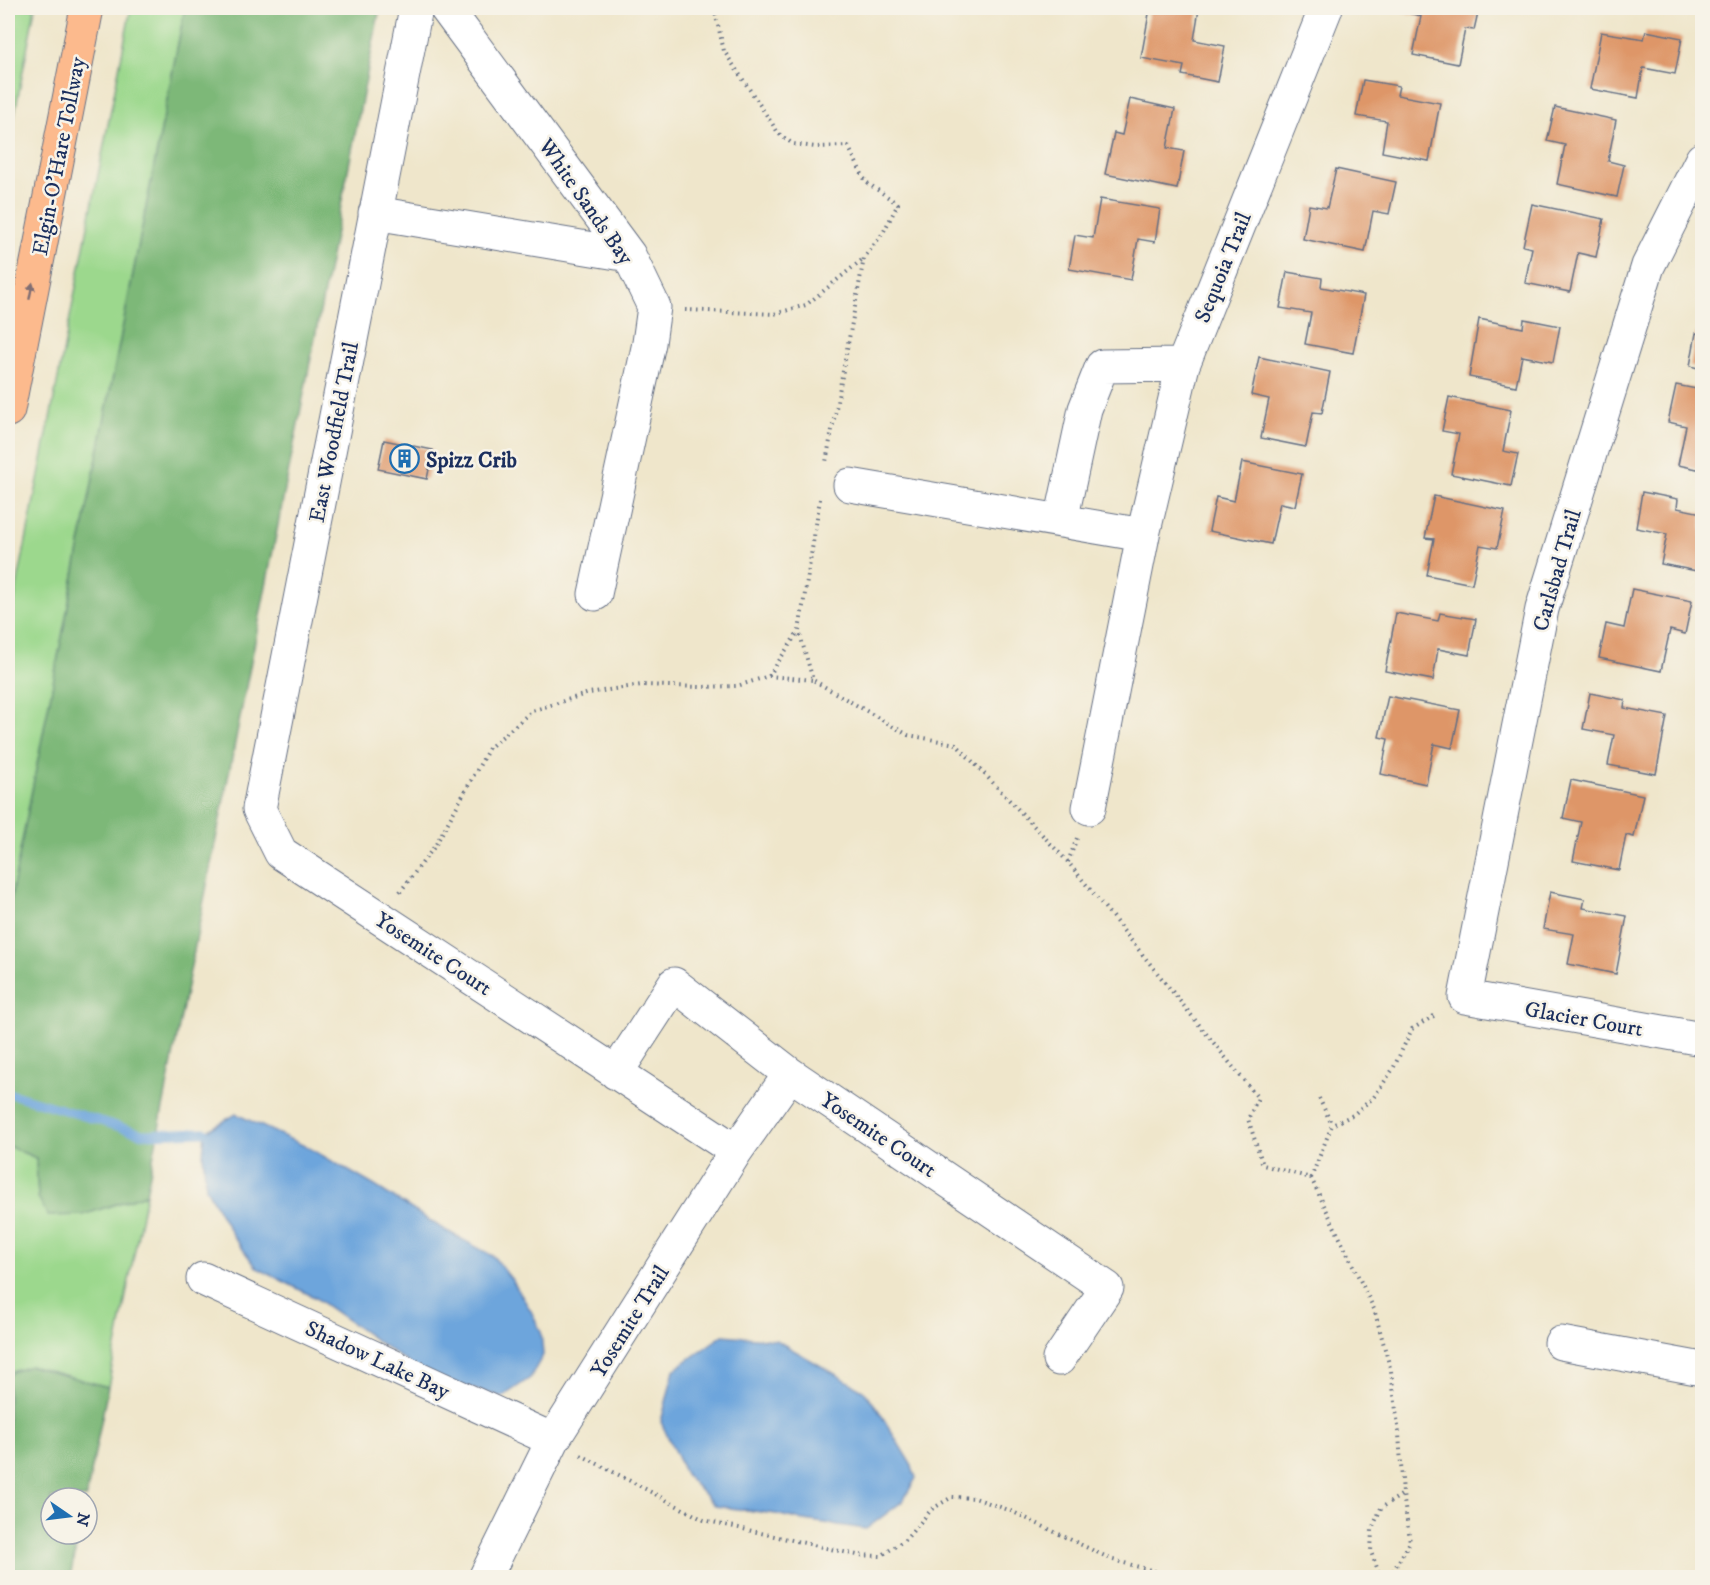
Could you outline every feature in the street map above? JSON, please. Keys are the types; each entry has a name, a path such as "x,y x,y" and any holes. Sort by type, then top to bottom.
{"highway":[{"name":"Elgin-O'Hare Tollway","path":"8,410 87,8"}],"street":[{"name":"East Woodfield Trail","path":"281,853 259,809 416,8"},
{"name":"White Sands Bay","path":"446,8 629,255 654,307"},
{"name":"Sequoia Trail","path":"1089,808 1143,535 1183,365 1326,8"},
{"name":"Carlsbad Trail","path":"1465,997 1542,609 1648,266 1702,159"},
{"path":"375,213 629,255"},
{"path":"595,594 654,307"},
{"path":"1061,521 1085,409 1102,366 1183,365"},
{"path":"832,482 1143,535"},
{"name":"Yosemite Court","path":"281,853 736,1151"},
{"name":"Yosemite Court","path":"616,1072 674,984 790,1074 1107,1288 1059,1359"},
{"name":"Glacier Court","path":"1465,997 1702,1039"},
{"name":"Yosemite Trail","path":"484,1578 553,1440 736,1151 790,1074"},
{"name":"Shadow Lake Bay","path":"203,1279 553,1440"},
{"path":"1561,1343 1702,1369"}],"path":[{"path":"654,307 774,314 806,305 864,258 883,233 898,204 866,182 848,146 815,147 793,144 779,135 723,51 714,8"},
{"path":"769,676 799,631 832,482 864,258"},
{"path":"799,631 813,680"},
{"path":"380,918 435,846 489,748 532,711 590,693 641,685 737,686 769,676 813,680 908,735 956,744 1068,862 1258,1098 1248,1119 1263,1165 1311,1178"},
{"path":"1389,1578 1410,1542 1391,1371 1374,1309 1311,1178 1332,1125 1353,1115 1374,1097 1393,1069 1412,1029 1465,997"},
{"path":"1319,1098 1332,1125"},
{"path":"553,1440 704,1520 857,1555 881,1556 906,1539 932,1509 952,1497 975,1498 1009,1510 1113,1560 1162,1573 1201,1578"},
{"path":"1381,1578 1371,1551 1372,1529 1382,1508 1403,1494"}],"green space":[{"path":"8,8 35,8 8,149"},
{"path":"131,8 185,8 8,913 8,632"},
{"path":"185,8 380,8 146,1194 83,1215 48,1216 38,1197 36,1158 8,1146 8,913"},
{"path":"8,1146 36,1158 38,1197 83,1215 146,1194 108,1387 30,1366 8,1378"},
{"path":"30,1366 108,1387 88,1486 39,1486 39,1546 76,1546 70,1577 8,1577 8,1378 12,1372"}],"water":[{"path":"236,1114 311,1149 443,1229 493,1256 512,1280 541,1332 543,1355 530,1378 502,1397 427,1376 314,1297 257,1268 233,1236 206,1188 203,1154 205,1132"},
{"path":"723,1335 776,1340 863,1390 877,1408 912,1466 916,1478 903,1501 866,1529 715,1506 685,1474 661,1422 674,1370"}],"building":[{"path":"1150,8 1199,9 1194,40 1225,46 1218,82 1182,75 1184,66 1141,58"},
{"path":"1404,8 1479,8 1474,30 1465,29 1458,64 1413,55 1421,16 1403,12"},
{"path":"1646,31 1682,38 1675,74 1643,68 1638,98 1590,89 1601,32 1644,39"},
{"path":"1363,80 1399,86 1397,95 1440,103 1429,161 1382,152 1387,121 1356,116"},
{"path":"1130,99 1175,109 1167,148 1184,151 1177,189 1105,174 1114,133 1122,135"},
{"path":"1555,107 1616,120 1608,161 1624,165 1617,197 1557,184 1565,145 1547,141"},
{"path":"1336,169 1396,182 1389,214 1373,211 1365,252 1303,239 1309,205 1327,208"},
{"path":"1100,199 1160,209 1155,242 1138,239 1131,280 1069,269 1075,235 1093,238"},
{"path":"1532,204 1604,219 1596,257 1578,253 1570,292 1525,283 1532,248 1523,246"},
{"path":"1287,272 1322,278 1321,287 1364,295 1353,353 1305,344 1311,313 1280,308"},
{"path":"1479,319 1523,328 1524,319 1560,326 1553,362 1522,356 1516,386 1469,377"},
{"path":"1696,333 1702,334 1702,369 1690,366"},
{"path":"1259,357 1330,372 1322,413 1313,412 1306,447 1261,438 1269,399 1251,395"},
{"path":"1676,385 1702,390 1702,470 1678,465 1686,426 1668,422"},
{"path":"1449,397 1511,410 1503,451 1518,454 1511,486 1451,474 1459,434 1442,431"},
{"name":"Spizz Crib","path":"384,440 433,450 427,479 378,469"},
{"path":"1242,462 1302,474 1295,506 1280,503 1271,544 1209,531 1216,497 1234,501"},
{"path":"1642,492 1678,499 1677,508 1702,513 1702,572 1661,564 1667,534 1636,528"},
{"path":"1434,496 1505,511 1497,548 1480,545 1472,584 1427,575 1434,539 1425,538"},
{"path":"1632,589 1692,601 1685,634 1670,630 1661,671 1599,658 1606,624 1624,628"},
{"path":"1396,613 1438,621 1440,613 1476,619 1469,655 1438,649 1433,680 1385,671"},
{"path":"1590,693 1625,700 1624,708 1667,716 1656,774 1608,765 1614,735 1583,729"},
{"path":"1388,696 1460,710 1452,748 1434,744 1426,784 1381,774 1388,739 1379,737"},
{"path":"1571,780 1643,795 1634,837 1626,835 1619,870 1573,861 1581,822 1563,818"},
{"path":"1550,892 1585,899 1583,908 1627,916 1616,974 1568,964 1574,934 1543,929"}],"waterway":[{"path":"8,1093 143,1134 205,1132"}],"place":[{"name":"Spizz Crib","path":"405,459"}]}
